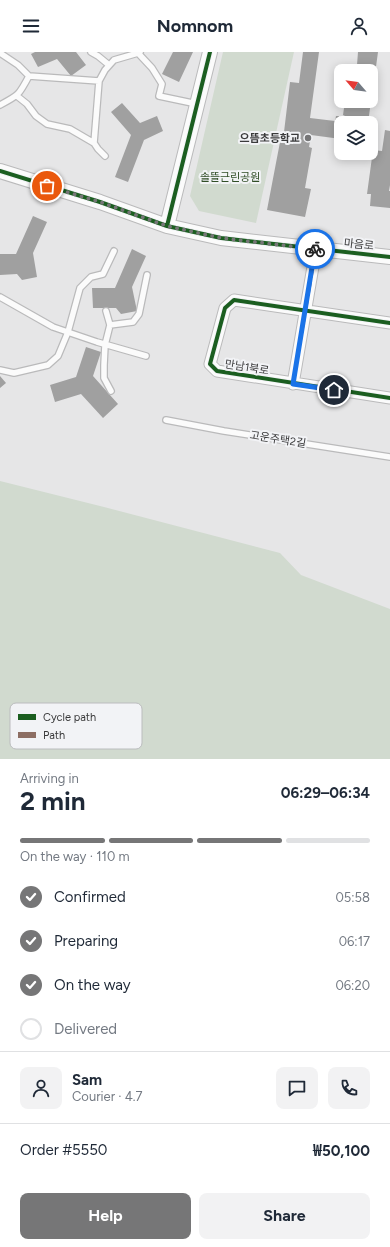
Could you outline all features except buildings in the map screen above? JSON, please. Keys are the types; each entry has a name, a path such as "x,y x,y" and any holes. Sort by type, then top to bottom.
{"street":[{"path":"167,226 210,52"},
{"name":"마음로","path":"0,171 100,202 167,226 221,238 390,257"},
{"path":"293,384 316,249"},
{"name":"만남1북로","path":"390,323 234,300 225,308 210,364 217,371 390,398"}],"lane":[{"path":"90,52 98,56 109,65"},
{"path":"0,53 18,65 29,76 99,81"},
{"path":"94,143 99,81 114,60 139,53 152,68 162,84 160,96 197,104"},
{"path":"0,105 17,96 29,76"},
{"path":"17,96 27,104 36,116 47,124 70,129 94,143 105,156"},
{"path":"0,370 14,373 48,365 58,356 68,332 80,288 91,277 104,274 114,251"},
{"path":"110,325 132,322 140,314 147,275"},
{"path":"0,297 53,327 105,345 146,356"},
{"path":"106,311 110,325 105,345 104,378 111,391"},
{"name":"고운주택2길","path":"166,420 232,432 390,456"}],"green space":[{"name":"솔뜰근린공원","path":"223,52 294,52 256,223 199,211 190,196"},
{"path":"0,481 280,553 301,575 390,609 390,759 0,759"}],"marked path":[{"path":"293,384 316,249"}],"cycle path":[{"path":"167,226 210,52"},
{"path":"0,171 100,202 167,226 221,238 390,257"},
{"path":"390,323 234,300 225,308 210,364 217,371 390,398"}],"way so far":[{"path":"47,186 100,202 167,226 221,238 315,249"}],"place":[{"name":"으뜸초등학교","path":"308,138"}],"route":[{"path":"315,249 293,384 334,390"}]}
